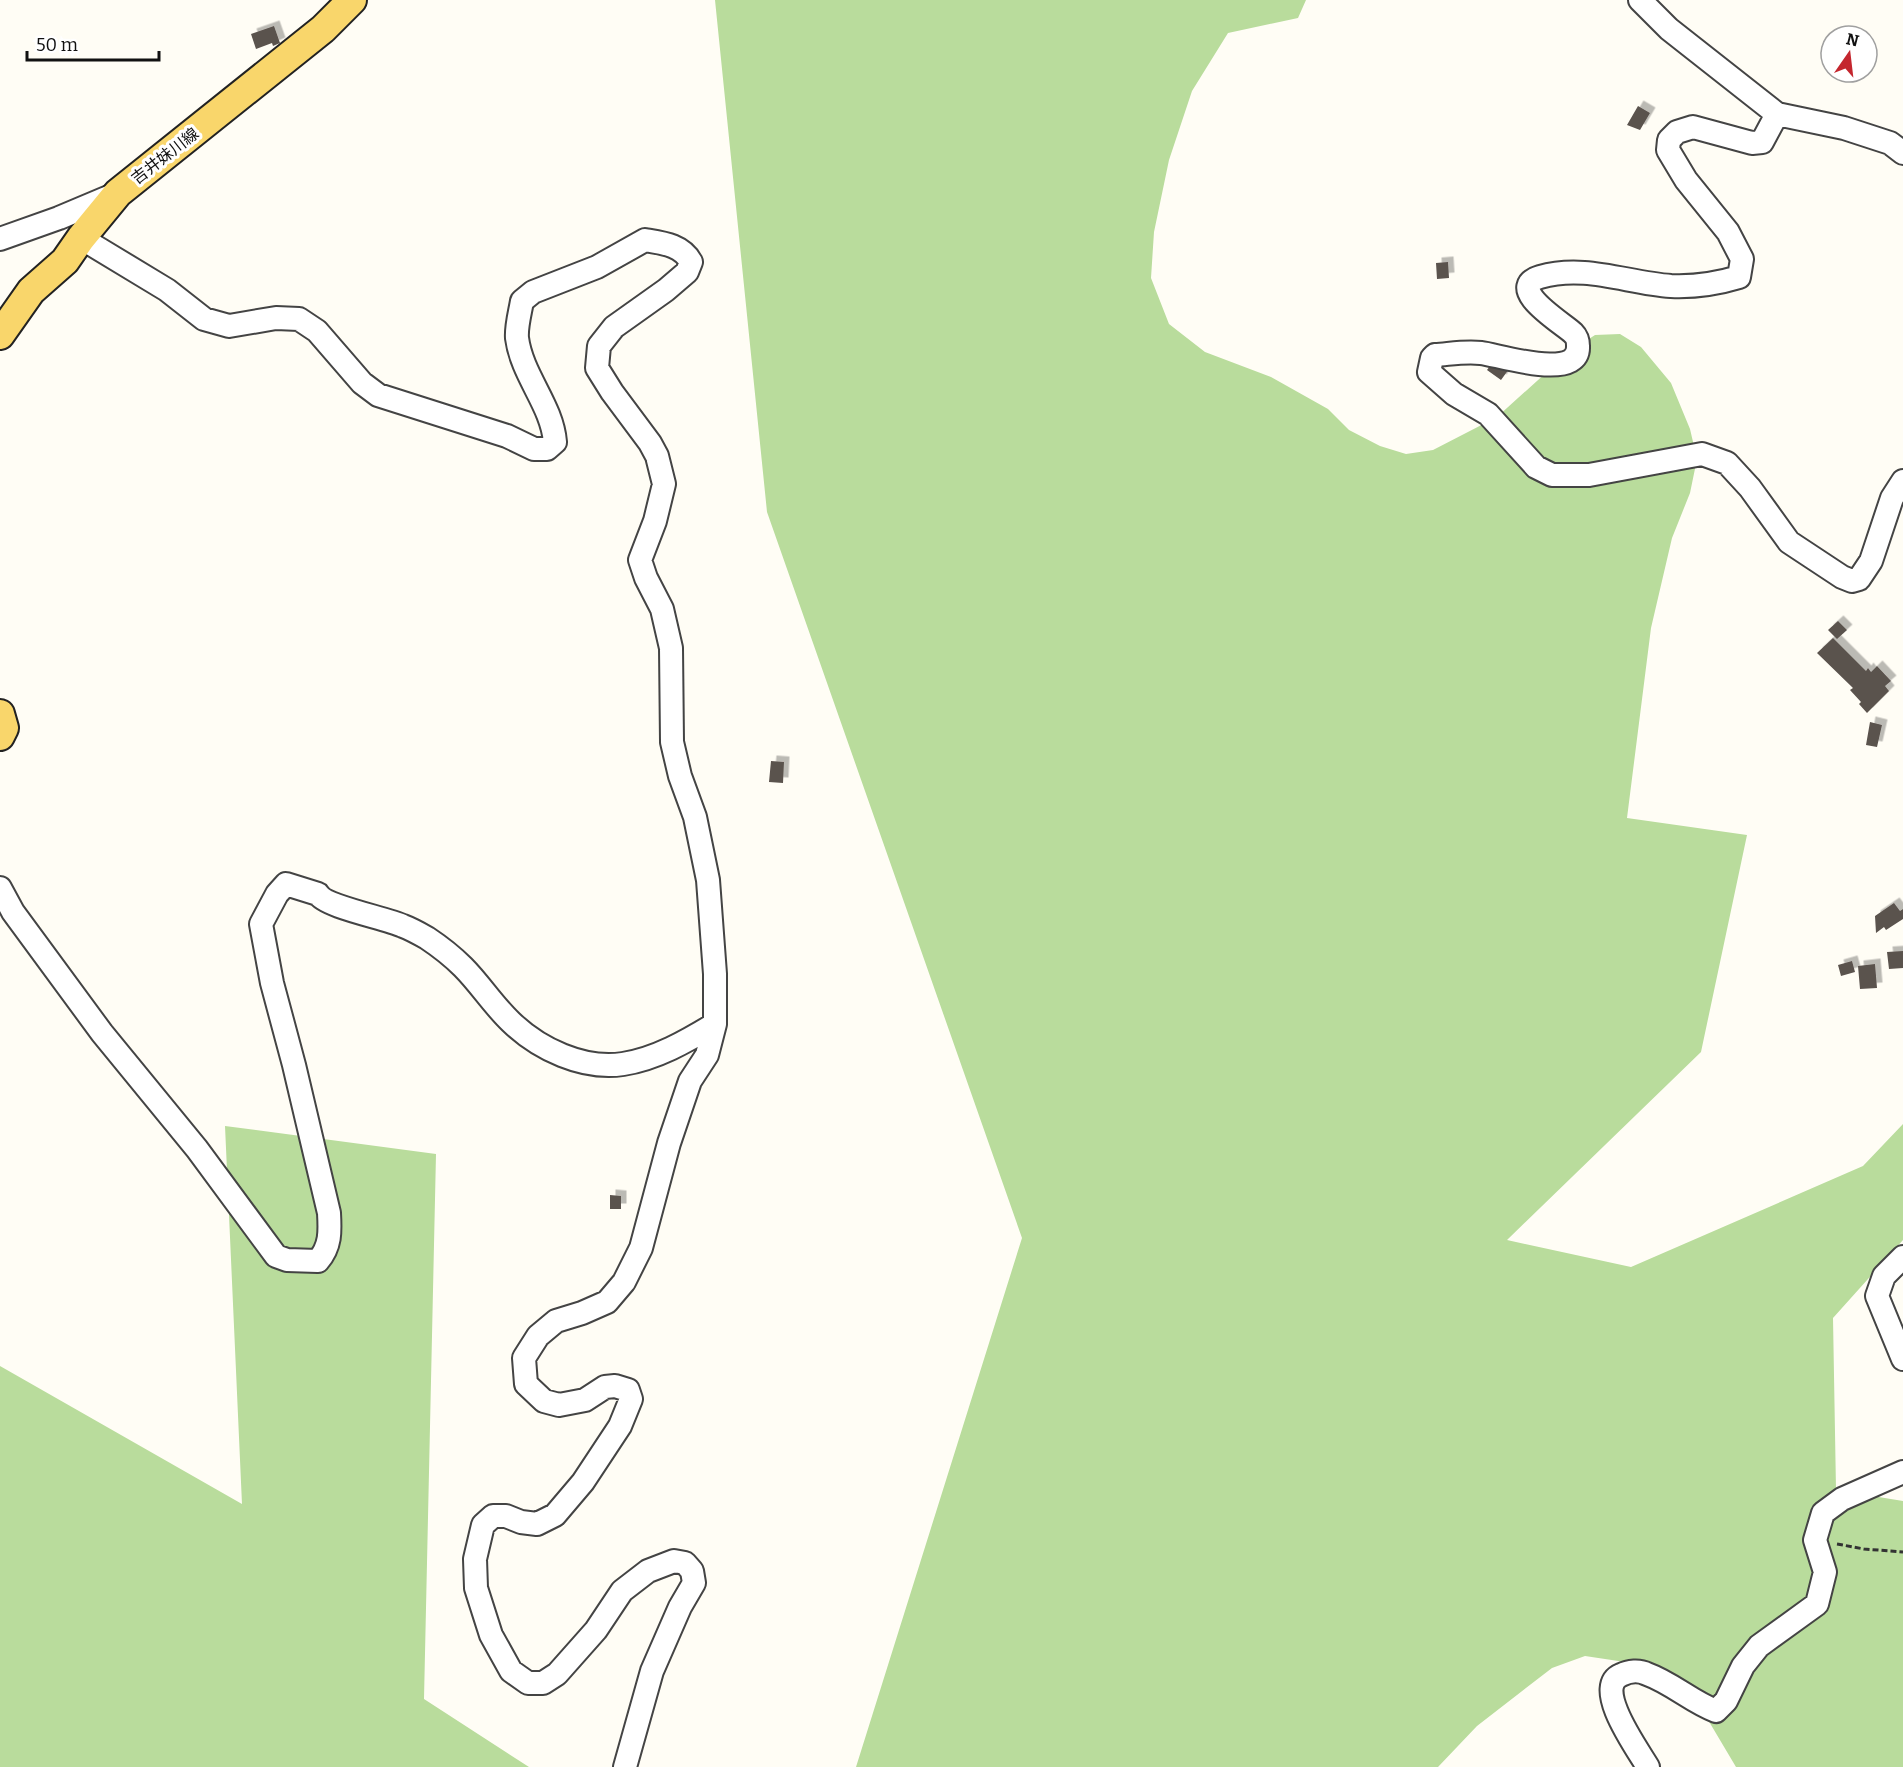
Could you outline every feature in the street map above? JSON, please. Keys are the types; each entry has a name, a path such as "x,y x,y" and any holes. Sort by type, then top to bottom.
{"main road":[{"name":"吉井妹川線","path":"0,335 31,291 65,261 118,193 323,29 352,0"},
{"path":"0,714 4,728 0,736"}],"street":[{"path":"1640,0 1668,29 1777,114 1844,128 1890,143 1903,153"},
{"path":"1777,114 1762,142 1752,143 1693,127 1677,132 1669,140 1668,150 1686,180 1728,232 1742,259 1739,277 1715,285 1670,286 1588,272 1554,274 1537,278 1531,282 1530,295 1578,340 1578,351 1574,358 1564,364 1546,366 1478,352 1435,355 1429,366 1429,372 1454,394 1488,414 1536,467 1552,475 1589,475 1702,454 1726,463 1750,488 1789,542 1833,572 1852,581 1859,579 1871,561 1892,498 1903,481"},
{"path":"0,239 59,218 118,193"},
{"path":"81,238 167,290 204,319 229,326 276,318 299,319 317,331 362,383 378,395 507,436 534,449 548,449 555,442 554,427 522,361 517,336 522,302 533,292 597,267 645,240 678,247 686,253 691,262 687,272 666,290 614,327 600,346 597,368 612,392 651,442 664,484 655,521 640,560 646,578 662,609 671,648 672,742 680,776 695,818 708,880 715,974 715,1024 707,1054 690,1081 669,1143 641,1248 624,1282 607,1302 556,1321 538,1336 524,1358 526,1383 544,1401 559,1405 585,1400 605,1387 615,1386 628,1390 631,1400 620,1426 583,1482 555,1515 537,1524 521,1522 506,1516 493,1516 483,1525 475,1559 476,1588 491,1635 511,1671 528,1683 543,1683 557,1674 596,1630 622,1591 648,1570 674,1561 685,1563 692,1571 694,1583 680,1607 652,1671 625,1767"},
{"path":"0,888 13,912 102,1033 196,1149 276,1256 287,1260 318,1261 325,1253 330,1232 329,1213 272,983 261,924 277,894 286,884 318,894 320,898 342,907 402,925 427,938 462,966 511,1022 532,1040 561,1055 601,1065 624,1064 653,1056 689,1040 715,1024"},
{"path":"1903,1257 1884,1276 1877,1296 1903,1359"},
{"path":"1647,1767 1610,1697 1611,1685 1617,1677 1628,1671 1644,1672 1671,1684 1716,1711 1726,1701 1743,1666 1759,1646 1817,1604 1825,1572 1815,1540 1823,1513 1842,1499 1903,1472"}],"path":[{"path":"1815,1540 1864,1549 1903,1552"}],"green space":[{"path":"715,0 1306,0 1298,18 1228,33 1192,91 1169,160 1154,232 1151,278 1169,324 1205,352 1271,377 1328,409 1349,430 1380,446 1406,454 1433,450 1497,417 1569,352 1595,335 1620,334 1641,347 1671,383 1690,429 1697,459 1690,493 1672,538 1651,628 1627,818 1747,835 1701,1052 1507,1240 1631,1267 1863,1166 1903,1124 1903,1240 1833,1318 1836,1490 1903,1501 1903,1767 1736,1767 1695,1698 1625,1662 1585,1656 1552,1668 1477,1726 1438,1767 856,1767 1022,1238 767,512"},
{"path":"225,1126 436,1154 424,1699 529,1767 0,1767 0,1366 242,1504"}],"building":[{"path":"274,26 280,43 273,46 272,43 256,49 251,34"},
{"path":"1638,106 1650,113 1640,130 1627,125"},
{"path":"1448,262 1449,278 1437,279 1436,263"},
{"path":"1495,359 1509,369 1501,380 1487,370"},
{"path":"1838,621 1847,630 1837,639 1828,630"},
{"path":"1833,638 1866,671 1868,668 1871,672 1877,666 1891,681 1885,686 1889,691 1867,713 1850,690 1853,688 1817,653"},
{"path":"1870,722 1882,725 1877,747 1866,745"},
{"path":"771,761 784,762 783,783 769,782"},
{"path":"1894,903 1900,911 1903,909 1903,919 1886,930 1884,927 1876,933 1875,916"},
{"path":"1903,951 1903,968 1889,969 1887,952"},
{"path":"1852,961 1855,972 1841,976 1838,965"},
{"path":"1875,964 1877,988 1860,989 1858,966"},
{"path":"610,1195 621,1196 621,1209 610,1209"}]}
